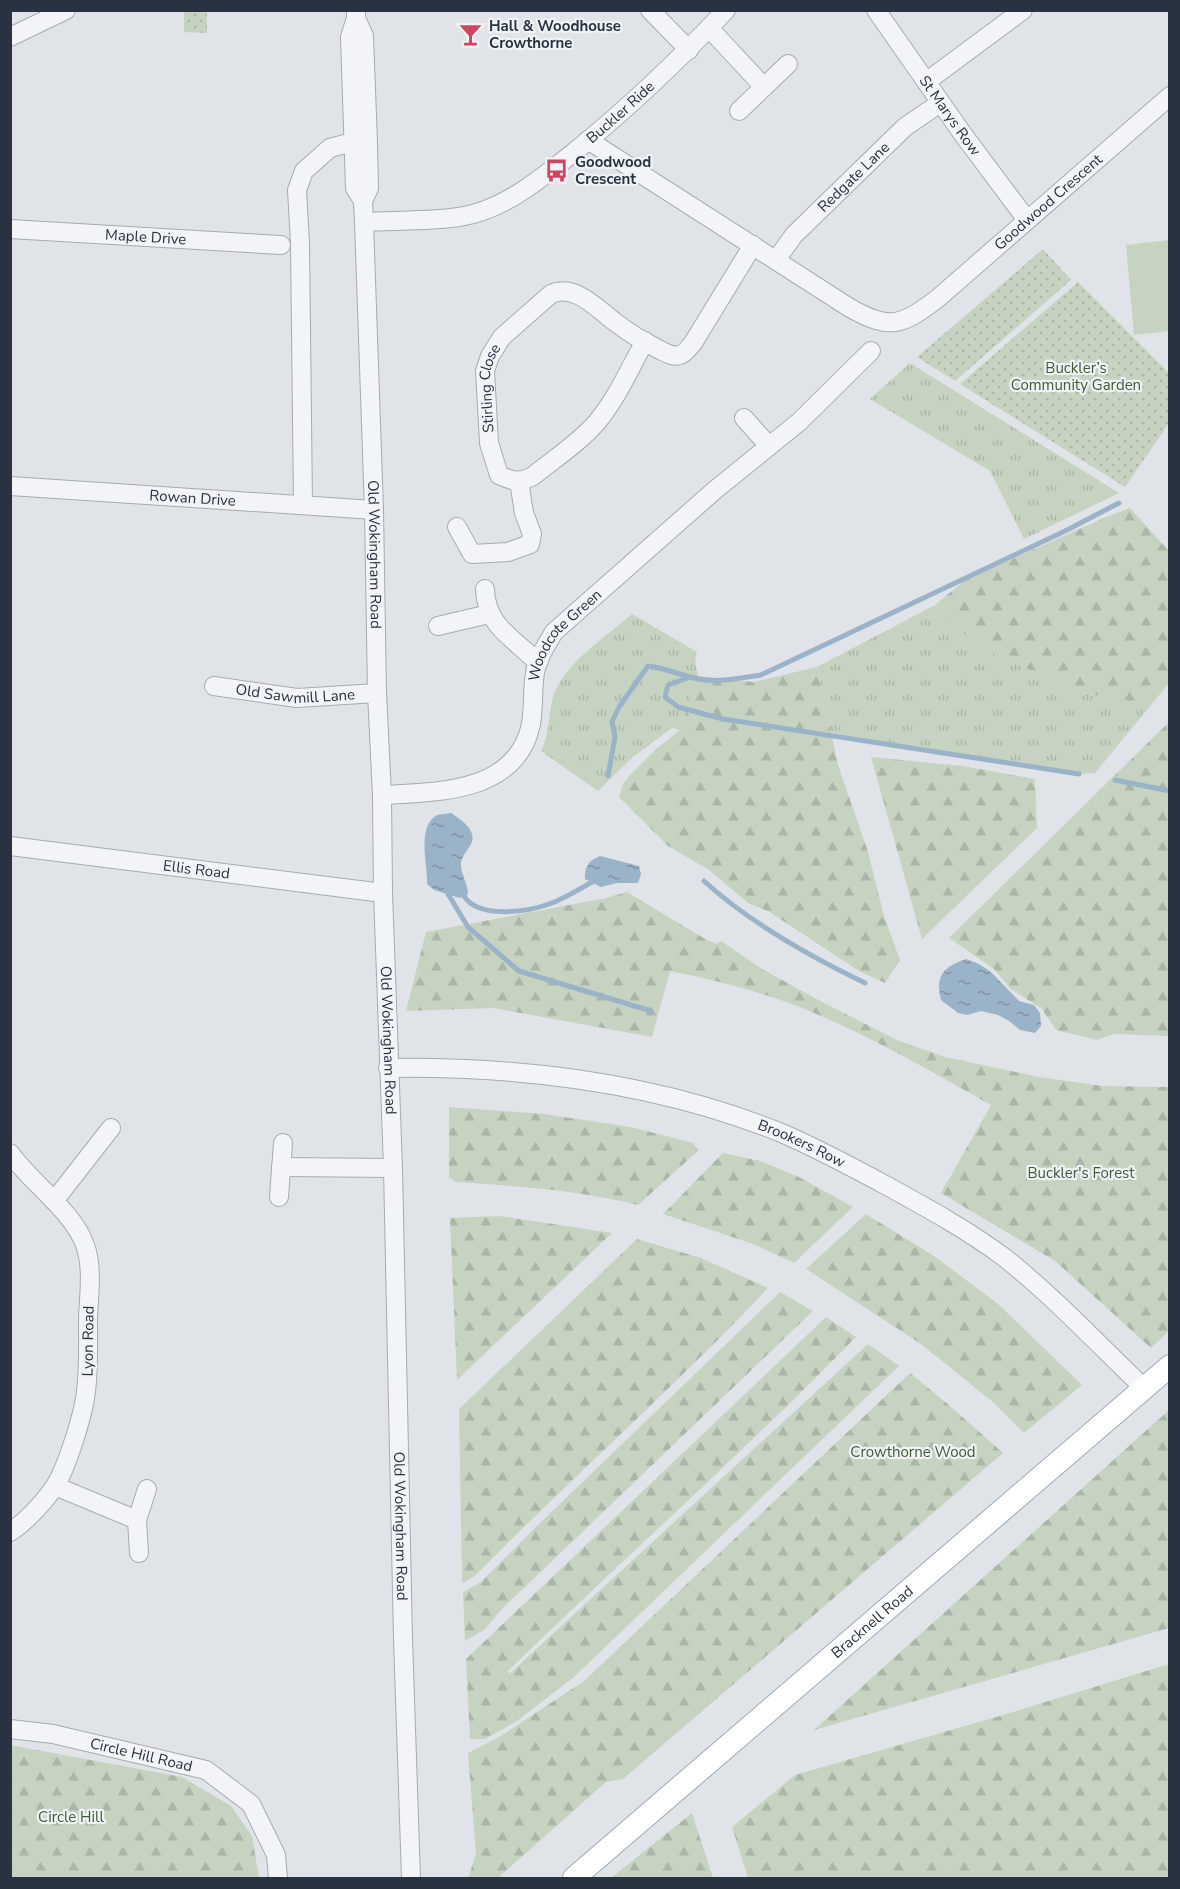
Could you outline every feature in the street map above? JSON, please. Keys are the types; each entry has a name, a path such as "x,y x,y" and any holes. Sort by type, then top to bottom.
{"main road":[{"name":"Bracknell Road","path":"573,1878 1170,1366"}],"street":[{"path":"10,37 66,10"},
{"path":"650,10 688,50"},
{"name":"Buckler Ride","path":"364,222 456,217 487,209 510,199 540,180 588,140 688,50 726,10"},
{"name":"St Marys Row","path":"876,10 940,103 1028,220"},
{"path":"926,82 1023,10"},
{"name":"Old Wokingham Road","path":"356,14 364,36 361,143 369,188 363,201 374,510 388,1068 393,1168 411,1878"},
{"path":"709,28 764,87"},
{"path":"739,111 788,63"},
{"name":"Goodwood Crescent","path":"588,140 861,314 884,322 899,323 913,317 938,299 1170,96"},
{"name":"Redgate Lane","path":"776,260 794,235 905,127 940,103"},
{"path":"303,505 300,243 297,190 304,171 330,148 361,143"},
{"name":"Maple Drive","path":"10,229 281,245"},
{"name":"Stirling Close","path":"519,481 498,475 489,443 485,371 490,356 502,337 558,290 583,297 616,323 672,356 685,352 693,343 753,245"},
{"path":"457,527 472,554 508,552 530,544 532,534 524,513 519,481 532,476 597,422 619,391 645,341"},
{"name":"Woodcote Green","path":"382,795 474,785 502,770 514,758 526,739 533,707 534,674 554,632 715,490 799,422 871,351"},
{"path":"744,418 769,446"},
{"name":"Rowan Drive","path":"10,486 374,510"},
{"path":"485,589 485,602 497,626 539,661"},
{"path":"438,626 489,614"},
{"name":"Old Sawmill Lane","path":"214,686 297,698 377,693"},
{"name":"Ellis Road","path":"11,850 383,893"},
{"name":"Brookers Row","path":"388,1068 517,1072 577,1078 682,1102 749,1121 783,1134 829,1154 964,1229 1005,1258 1073,1317 1144,1388"},
{"path":"54,1202 111,1128"},
{"path":"279,1197 283,1143"},
{"name":"Lyon Road","path":"10,1153 22,1170 71,1222 85,1245 89,1274 86,1392 72,1447 55,1486 22,1524 10,1532"},
{"path":"281,1167 393,1168"},
{"path":"55,1486 137,1520"},
{"path":"139,1553 137,1520 147,1489"},
{"name":"Circle Hill Road","path":"10,1729 53,1734 206,1770 251,1804 276,1856 278,1878"}],"green space":[{"path":"184,11 207,11 207,33 184,32"},
{"path":"1169,240 1169,331 1134,335 1126,245"},
{"name":"Buckler’s Community Garden","path":"1043,249 1071,280 955,381 917,357"},
{"name":"Buckler’s Community Garden","path":"1078,282 1169,373 1169,423 1125,487 960,384"},
{"path":"910,363 1119,493 1024,539 990,471 870,399"},
{"path":"1130,508 1169,551 1169,683 1151,705 1084,693 1014,663 974,643 935,605 965,580"},
{"path":"935,605 974,643 1014,663 1084,693 1151,705 1095,773 1079,774 831,733 817,667"},
{"path":"632,614 697,652 695,661 698,676 680,730 672,728 633,757 598,791 541,751 546,738 553,697 558,685 587,651"},
{"path":"817,667 838,765 868,852 884,916 900,960 885,983 859,971 768,911 748,903 709,870 668,846 619,797 623,784 630,775 656,749 680,730 698,676 754,682"},
{"path":"1169,722 1169,1036 1114,1034 1097,1040 1056,1030 1042,1009 1011,989 994,969 949,938"},
{"path":"871,757 963,766 1035,779 1037,828 922,939"},
{"name":"Buckler's Forest","path":"627,892 707,940 717,944 721,941 762,969 897,1040 945,1057 1039,1077 1102,1086 1169,1087 1169,1331 1151,1348 1055,1261 941,1193 991,1105 890,1049 790,1003 750,990 670,971 652,1037 493,1008 406,1011 426,932"},
{"path":"449,1107 544,1114 631,1127 693,1143 698,1151 638,1205 571,1192 456,1182 449,1178"},
{"path":"723,1153 760,1161 799,1177 853,1207 794,1263 753,1244 663,1214"},
{"name":"Crowthorne Wood","path":"866,1214 934,1256 998,1304 1082,1385 1024,1433 994,1403 921,1344 806,1269"},
{"path":"499,1216 612,1233 457,1380 450,1218"},
{"path":"637,1239 701,1258 768,1288 475,1576 462,1583 459,1409"},
{"path":"780,1292 813,1311 502,1609 485,1629 465,1641 463,1592 481,1582"},
{"name":"Crowthorne Wood","path":"826,1317 856,1337 771,1422 551,1629 508,1671 509,1674 868,1344 899,1366 574,1677 517,1721 485,1739 470,1739 466,1659"},
{"name":"Crowthorne Wood","path":"910,1373 1003,1453 623,1779 606,1782 498,1878 468,1878 476,1854 468,1753 501,1736 584,1681"},
{"path":"1169,1410 1169,1628 814,1730"},
{"path":"1169,1664 1169,1878 748,1878 732,1827 795,1775"},
{"name":"Circle Hill","path":"10,1745 182,1777 231,1806 252,1836 259,1878 11,1878"},
{"path":"692,1813 713,1878 611,1878"}],"water":[{"path":"451,813 466,825 473,837 461,862 468,894 460,898 434,890 427,884 424,847 427,828 437,815"},
{"path":"600,856 639,866 641,874 638,883 617,883 601,887 585,879 588,864"},
{"path":"966,959 991,972 1019,1001 1034,1005 1040,1013 1041,1026 1035,1033 1020,1030 998,1015 981,1011 967,1015 958,1013 941,1000 939,985 943,973 952,965"}],"waterway":[{"path":"608,776 615,737 612,722 619,707 648,666 707,680 730,680 761,675 1065,531 1119,503"},
{"path":"690,677 668,685 665,697 678,707 723,719 1079,774"},
{"path":"1115,780 1170,791"},
{"path":"704,881 760,925 823,962 865,983"},
{"path":"464,896 480,908 491,911 516,911 555,902 592,882"},
{"path":"448,894 468,927 519,971 651,1011"}],"place":[{"name":"Hall & Woodhouse Crowthorne","path":"471,35"},
{"name":"Goodwood Crescent","path":"557,171"}]}
